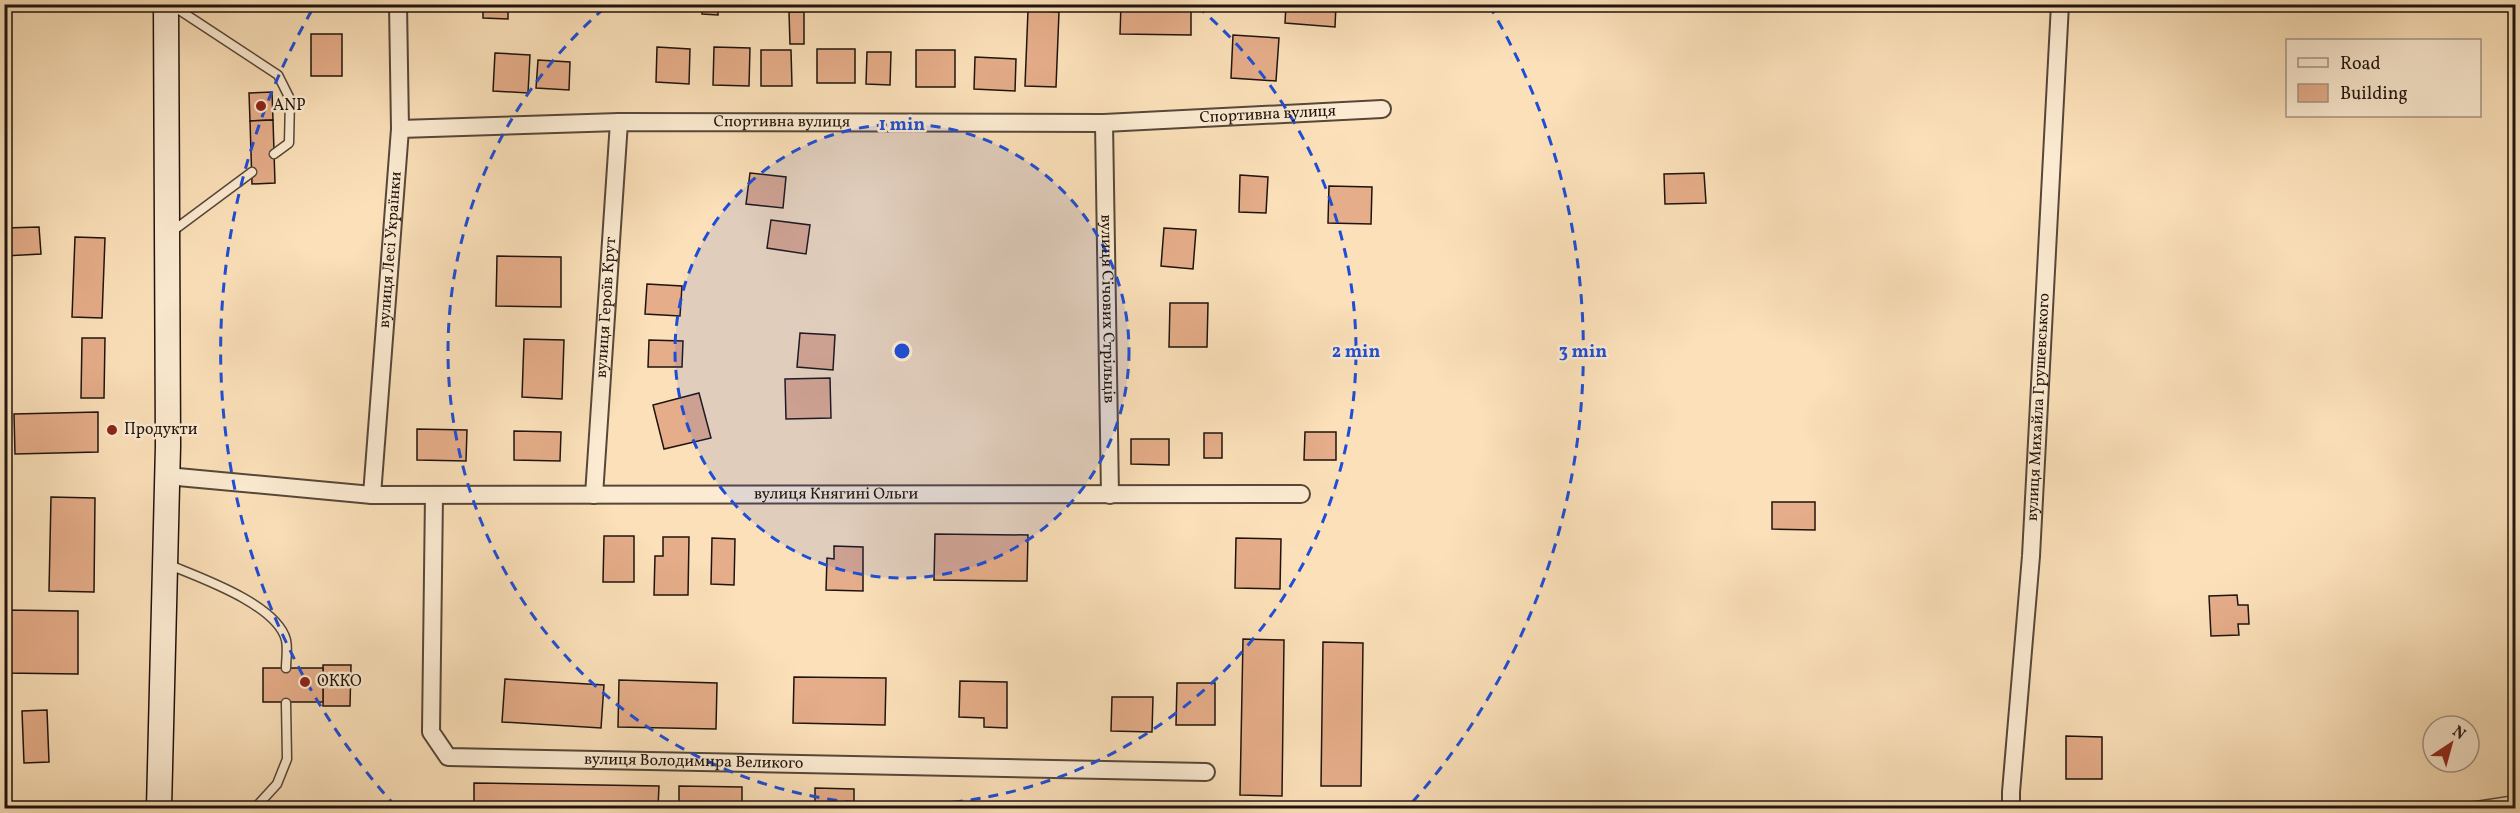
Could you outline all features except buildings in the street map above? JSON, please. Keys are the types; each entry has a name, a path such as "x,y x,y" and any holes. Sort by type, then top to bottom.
{"main road":[{"path":"159,808 167,476 168,4"}],"street":[{"name":"вулиця Лесі Українки","path":"372,495 400,129 398,4"},
{"name":"вулиця Михайла Грушевського","path":"2011,808 2031,556 2060,4"},
{"name":"Спортивна вулиця","path":"400,129 619,122 1104,123 1382,109"},
{"name":"вулиця Героїв Крут","path":"594,495 619,122"},
{"name":"вулиця Січових Стрільців","path":"1104,123 1110,495"},
{"name":"вулиця Княгині Ольги","path":"167,476 372,495 1301,494"},
{"name":"вулиця Володимира Великого","path":"434,495 431,732 448,757 1206,772"}],"lane":[{"path":"168,4 278,75 290,99 289,143 274,154"},
{"path":"167,235 252,172"},
{"path":"165,563 217,585 267,612 286,639 286,668"},
{"path":"255,808 277,784 287,759 286,703"},
{"path":"2463,808 2516,800"}],"place":[{"name":"ANP","path":"261,106"},
{"name":"Продукти","path":"112,430"},
{"name":"ОККО","path":"305,682"}]}
